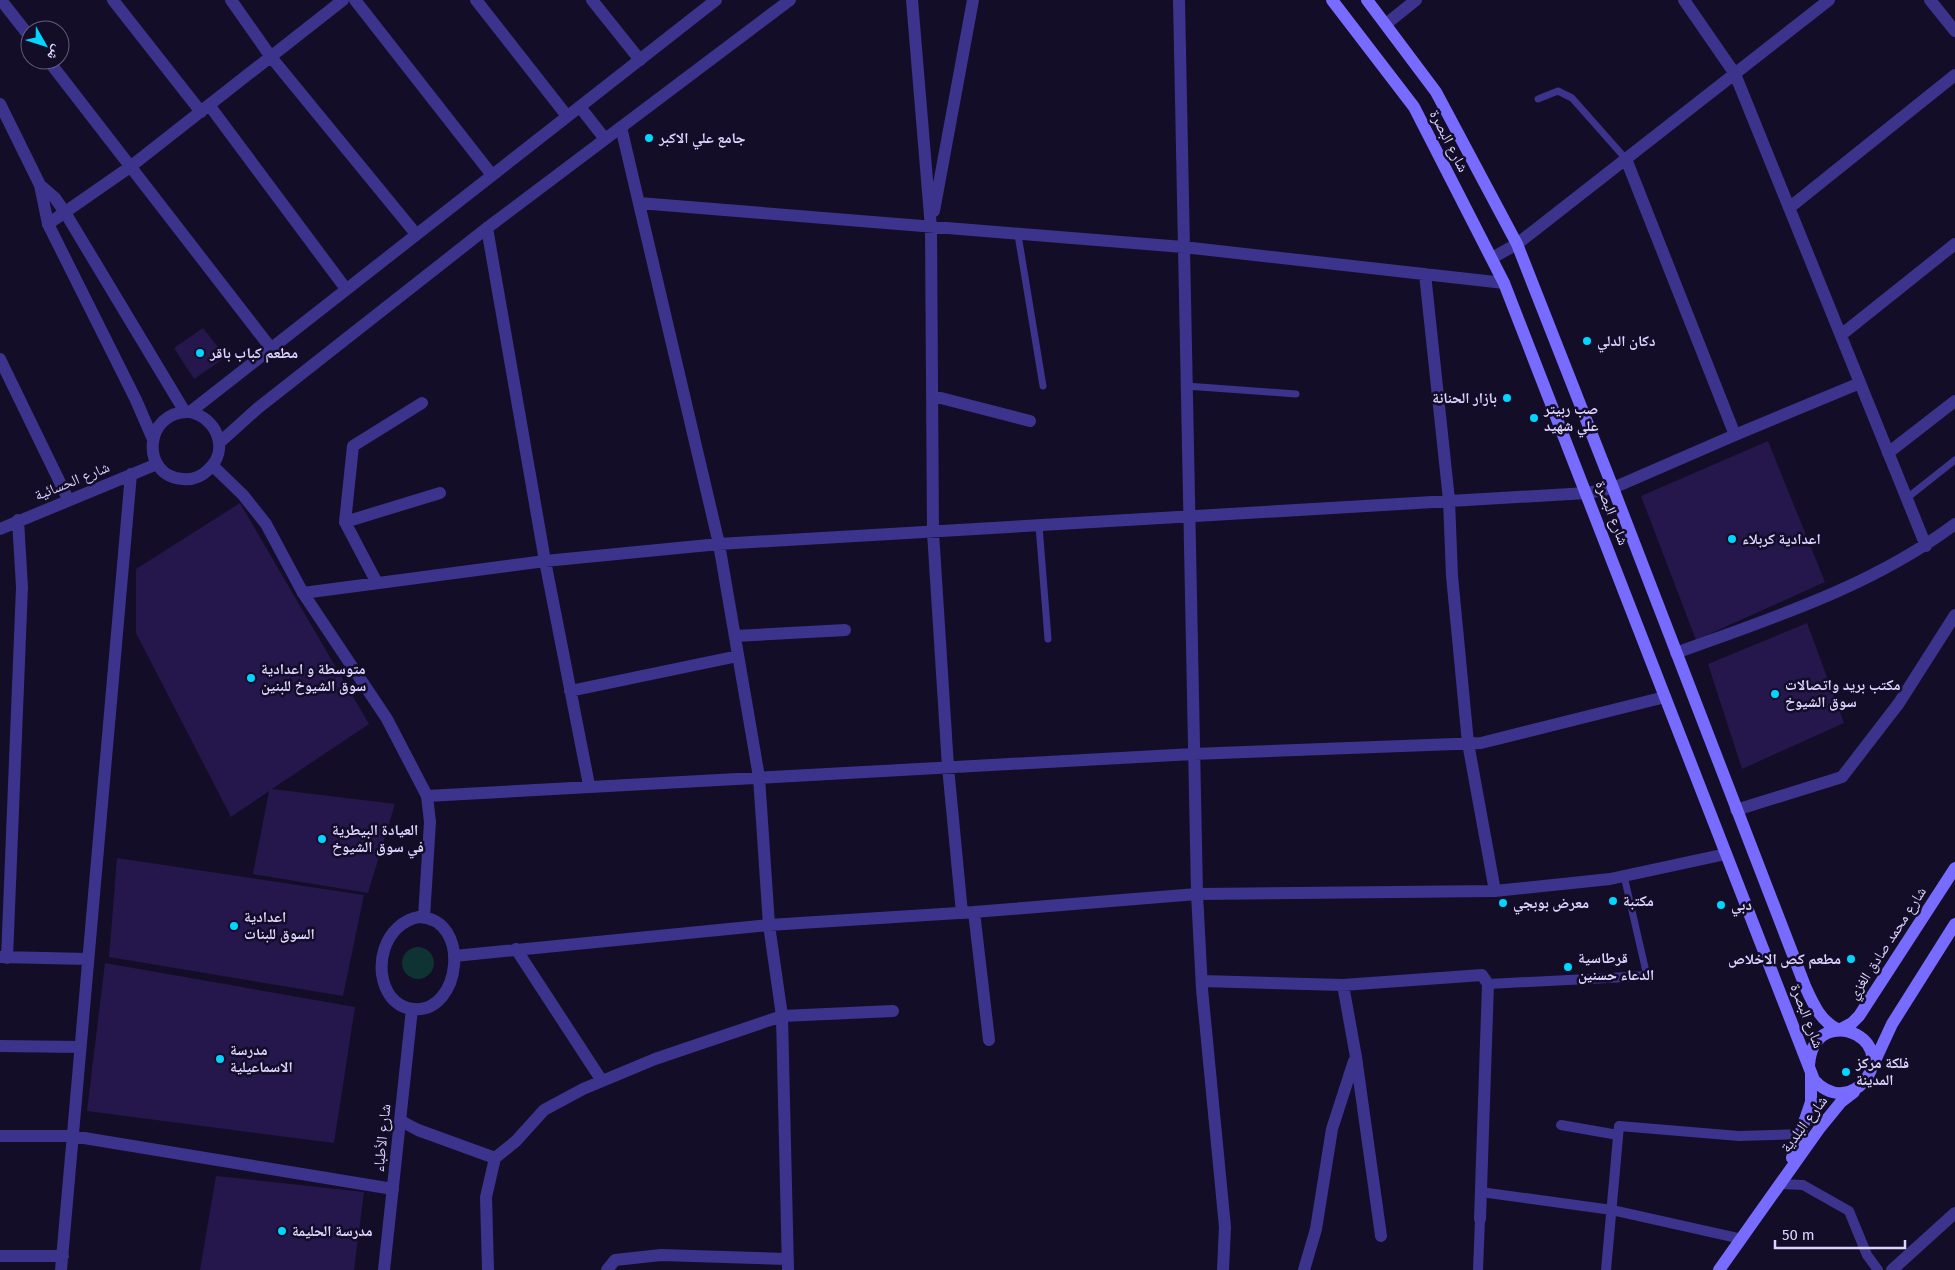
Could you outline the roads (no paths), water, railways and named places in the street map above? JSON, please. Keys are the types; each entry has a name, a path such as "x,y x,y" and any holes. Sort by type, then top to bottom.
{"main road":[{"name":"شارع البصرة","path":"1332,0 1414,107 1504,283 1810,1069"},
{"name":"شارع البصرة","path":"1367,0 1436,92 1517,244 1813,1004 1824,1019 1839,1030"},
{"name":"شارع محمد صادق الغزي","path":"1839,1030 1859,1016 1955,868"},
{"path":"1872,1067 1870,1050 1866,1042 1852,1032 1839,1030 1827,1033 1819,1039 1809,1056 1810,1069 1820,1086 1833,1093 1850,1092 1864,1083 1872,1067 1892,1024 1955,924"},
{"name":"شارع البلدية","path":"1781,1184 1802,1134 1811,1102 1813,1086 1810,1069"},
{"name":"شارع البلدية","path":"1719,1270 1830,1115 1857,1088"}],"street":[{"path":"1,0 20,24"},
{"path":"113,0 205,109 346,289"},
{"path":"231,0 271,57 416,234"},
{"path":"48,224 66,214 130,167 343,0"},
{"path":"355,0 492,175"},
{"path":"476,0 567,116"},
{"path":"592,0 640,60"},
{"path":"187,412 716,0"},
{"path":"219,443 258,408 487,228 790,0"},
{"path":"912,0 931,228 933,532 948,767 968,913 989,1040"},
{"path":"931,228 974,0"},
{"path":"1179,0 1196,894 1202,981 1226,1227 1223,1270"},
{"path":"1386,24 1416,0"},
{"path":"1684,0 1735,74 1926,546"},
{"path":"1492,258 1517,244 1829,0"},
{"path":"1930,0 1955,31"},
{"path":"56,70 270,347"},
{"path":"1789,208 1955,75"},
{"path":"0,104 40,185 48,224 136,400 152,438 152,451 157,464 166,474 178,479 191,479 203,475 213,466 218,455 218,434 207,419 187,412 174,414 164,419 152,438"},
{"path":"580,107 605,139"},
{"path":"607,1270 615,1260 661,1255 787,1264 782,1016 769,925 759,776 719,544 621,127"},
{"path":"1626,159 1735,435"},
{"path":"40,185 55,198 66,214 187,412"},
{"path":"639,203 1183,247 1504,283"},
{"path":"487,228 545,561 589,785"},
{"path":"1841,335 1955,244"},
{"path":"1425,274 1449,500 1452,576 1468,743 1495,891"},
{"path":"0,359 68,499"},
{"path":"303,593 545,561 719,544 1587,493 1613,488 1860,383"},
{"path":"933,396 1030,421"},
{"path":"1888,453 1955,401"},
{"path":"377,583 345,522 353,446 422,403"},
{"name":"شارع الحسائية","path":"0,529 68,499 157,464"},
{"path":"213,466 243,495 266,524 303,593 387,719 427,796 430,822 424,917"},
{"path":"62,1270 72,1136 131,474"},
{"path":"345,522 440,493"},
{"path":"18,520 22,587 4,958 88,959"},
{"path":"1676,653 1825,598 1926,546 1955,524"},
{"path":"1736,810 1842,776 1899,703 1955,615"},
{"path":"735,636 845,630"},
{"path":"570,691 738,656"},
{"path":"427,796 589,785 1193,754 1481,743 1665,697"},
{"path":"454,956 769,925 968,913 1196,894 1495,891 1624,876 1726,854"},
{"path":"424,917 439,923 451,940 454,956 452,978 441,998 428,1007 412,1009 402,1006 390,996 382,976 382,959 387,942 395,929 408,919 424,917"},
{"path":"516,950 602,1081"},
{"path":"1202,981 1343,985 1482,975 1488,984 1478,1270"},
{"path":"1488,984 1647,976"},
{"path":"1343,985 1356,1057 1381,1236"},
{"name":"شارع الأطباء","path":"384,1270 412,1009"},
{"path":"488,1270 486,1198 495,1158 516,1141 544,1110 602,1081 655,1059 782,1016 893,1011"},
{"path":"0,1046 80,1047"},
{"path":"1304,1270 1316,1229 1332,1129 1356,1057"},
{"path":"400,1121 418,1130 495,1158"},
{"path":"1561,1125 1618,1135"},
{"path":"1606,1270 1619,1126 1738,1136 1802,1134"},
{"path":"0,1136 72,1136 393,1189"},
{"path":"1781,1184 1803,1185 1849,1210 1867,1255 1878,1270"},
{"path":"1481,1192 1612,1210 1742,1239"},
{"path":"1892,1270 1955,1213"},
{"path":"0,1256 62,1256"}],"lane":[{"path":"1538,99 1558,91 1572,98 1626,159"},
{"path":"1018,234 1043,386"},
{"path":"1186,386 1296,394"},
{"path":"1907,498 1955,460"},
{"path":"1039,526 1048,638"},
{"path":"1624,876 1647,976"}],"place":[{"name":"جامع علي الاكبر","path":"649,138"},
{"name":"دكان الدلي","path":"1587,341"},
{"name":"مطعم كباب باقر","path":"200,353"},
{"name":"بازار الحنانة","path":"1507,398"},
{"name":"صب ربيتر علي شهيد","path":"1534,418"},
{"name":"اعدادية كربلاء","path":"1732,539"},
{"name":"متوسطة و اعدادية سوق الشيوخ للبنين","path":"251,678"},
{"name":"مكتب بريد واتصالات سوق الشيوخ","path":"1775,694"},
{"name":"العيادة البيطرية في سوق الشيوخ","path":"322,839"},
{"name":"مكتبة","path":"1613,901"},
{"name":"معرض بوبجي","path":"1503,903"},
{"name":"دبي","path":"1721,905"},
{"name":"اعدادية السوق للبنات","path":"234,926"},
{"name":"مطعم كص الاخلاص","path":"1851,959"},
{"name":"قرطاسية الدعاء حسنين","path":"1568,967"},
{"name":"مدرسة الاسماعيلية","path":"220,1059"},
{"name":"فلكة مركز المدينة","path":"1846,1072"},
{"name":"مدرسة الحليمة","path":"282,1231"}]}
